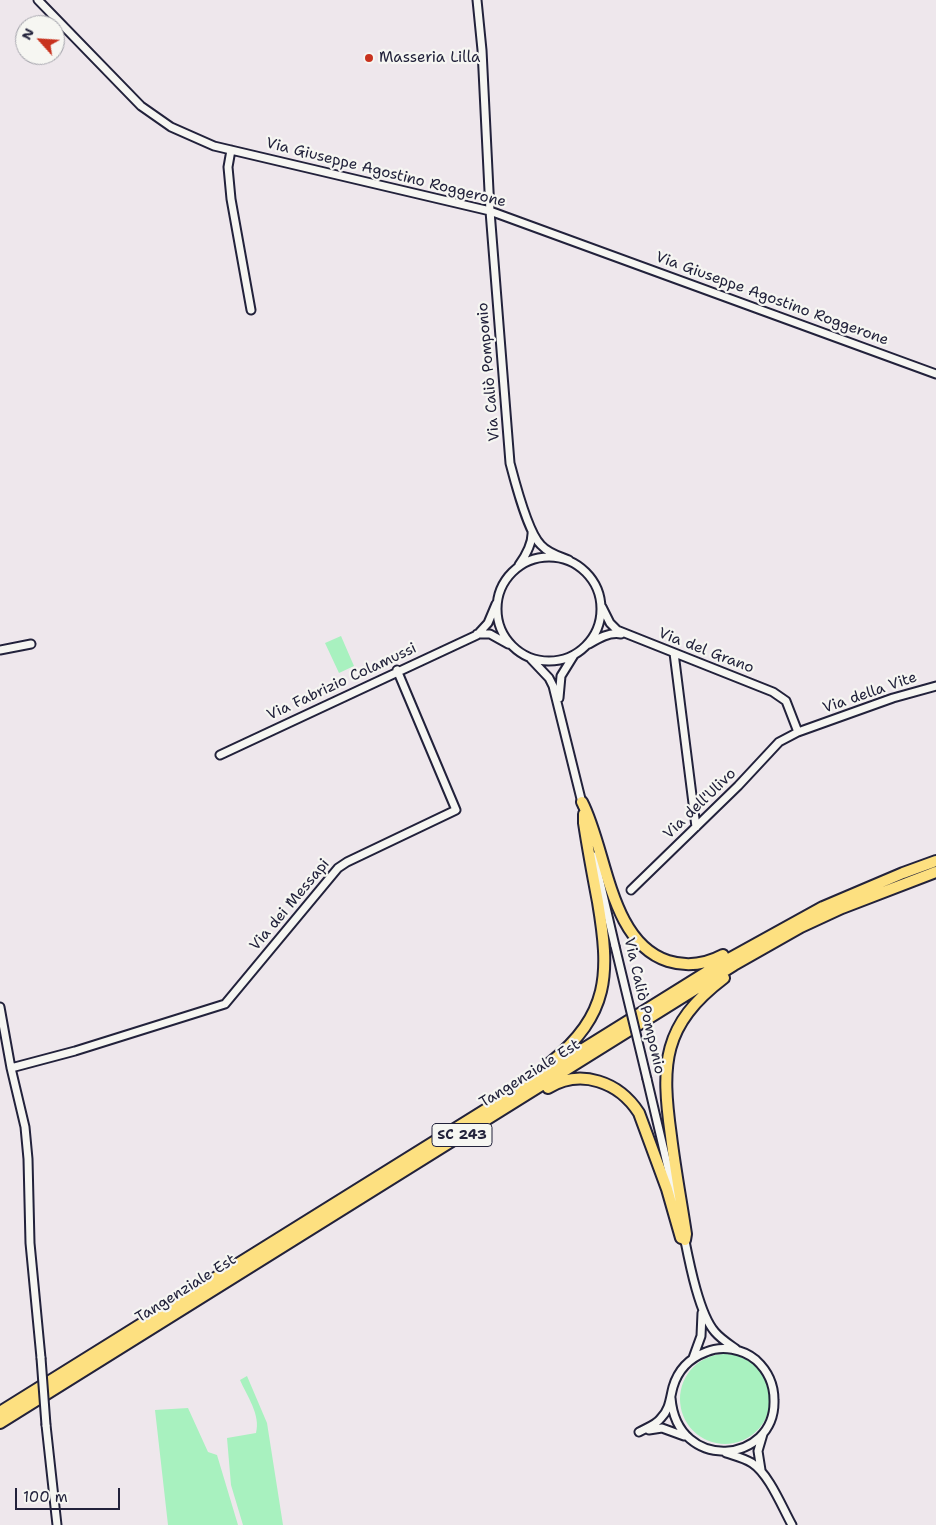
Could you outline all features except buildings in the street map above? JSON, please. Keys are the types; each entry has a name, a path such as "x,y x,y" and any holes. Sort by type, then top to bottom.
{"highway":[{"path":"582,802 588,813 607,876 627,926 634,938 650,954 672,963 706,962 783,924 792,923"},
{"path":"483,1111 490,1102 542,1069 560,1055 581,1033 596,1008 605,960 602,926 584,814"},
{"name":"Tangenziale Est","path":"0,1412 718,965 792,923 846,897 936,861"},
{"name":"Tangenziale Est","path":"0,1423 734,965 842,908 936,872"},
{"path":"685,1243 686,1234 666,1092 666,1068 671,1045 687,1013 707,991 780,942 784,937"},
{"path":"474,1127 484,1125 551,1086 566,1080 576,1078 594,1079 614,1088 624,1095 639,1113 667,1189 682,1241 685,1243"}],"street":[{"name":"Via Giuseppe Agostino Roggerone","path":"38,0 141,106 171,127 214,146 490,211 936,374"},
{"name":"Via Caliò Pomponio","path":"478,0 484,79 490,211 510,464 517,491 535,537 543,548 581,567 590,577 598,591 602,606 599,624 593,636 583,648 574,654 554,661 543,661 529,657"},
{"path":"232,150 228,167 231,199 251,310"},
{"name":"Via Caliò Pomponio","path":"532,529 532,539 526,554 518,567 508,576 498,599 498,621 504,636 515,648 529,657 549,678 560,710 685,1243 702,1307 714,1332 762,1366 770,1378 774,1392 774,1406 771,1420 764,1432 758,1451 759,1462 762,1473 792,1525"},
{"path":"518,567 528,561 542,557 556,557 569,560"},
{"path":"477,634 488,623 498,599"},
{"path":"602,606 612,627 629,635"},
{"path":"477,634 490,634 515,648"},
{"name":"Via Fabrizio Colamussi","path":"220,754 477,634"},
{"path":"583,648 604,636 629,635"},
{"name":"Via del Grano","path":"629,635 773,692 786,701 798,732"},
{"path":"0,650 31,644"},
{"path":"674,653 696,827"},
{"name":"Via Caliò Pomponio","path":"560,710 559,692 562,676 574,654"},
{"name":"Via dei Messapi","path":"11,1068 225,1004 338,868 456,810 397,670"},
{"name":"Via della Vite","path":"798,732 893,698 936,686"},
{"name":"Via dell'Ulivo","path":"631,890 738,786 779,742 798,732"},
{"path":"0,1007 24,1127 28,1159 30,1243 57,1525"},
{"name":"Via Caliò Pomponio","path":"702,1307 703,1325 698,1346 692,1358 677,1376 673,1387 671,1398 675,1420 688,1439 711,1451 739,1450 752,1443 764,1432"},
{"path":"692,1358 706,1351 722,1348 738,1350"},
{"path":"671,1398 667,1410 661,1419 639,1432 662,1428 678,1433 688,1439"},
{"name":"Via Caliò Pomponio","path":"724,1452 748,1461 762,1473"}],"green space":[{"path":"341,636 354,666 339,673 325,643"},
{"path":"725,1354 742,1357 757,1367 767,1382 770,1399 767,1416 757,1431 742,1441 725,1444 708,1441 693,1431 683,1416 680,1399 683,1382 693,1367 708,1357"},
{"path":"247,1376 267,1423 283,1525 243,1525 231,1485 227,1438 256,1433 257,1419 240,1380"},
{"path":"188,1408 208,1452 217,1455 238,1525 168,1525 155,1410"}],"place":[{"name":"Masseria Lilla","path":"369,58"}]}
